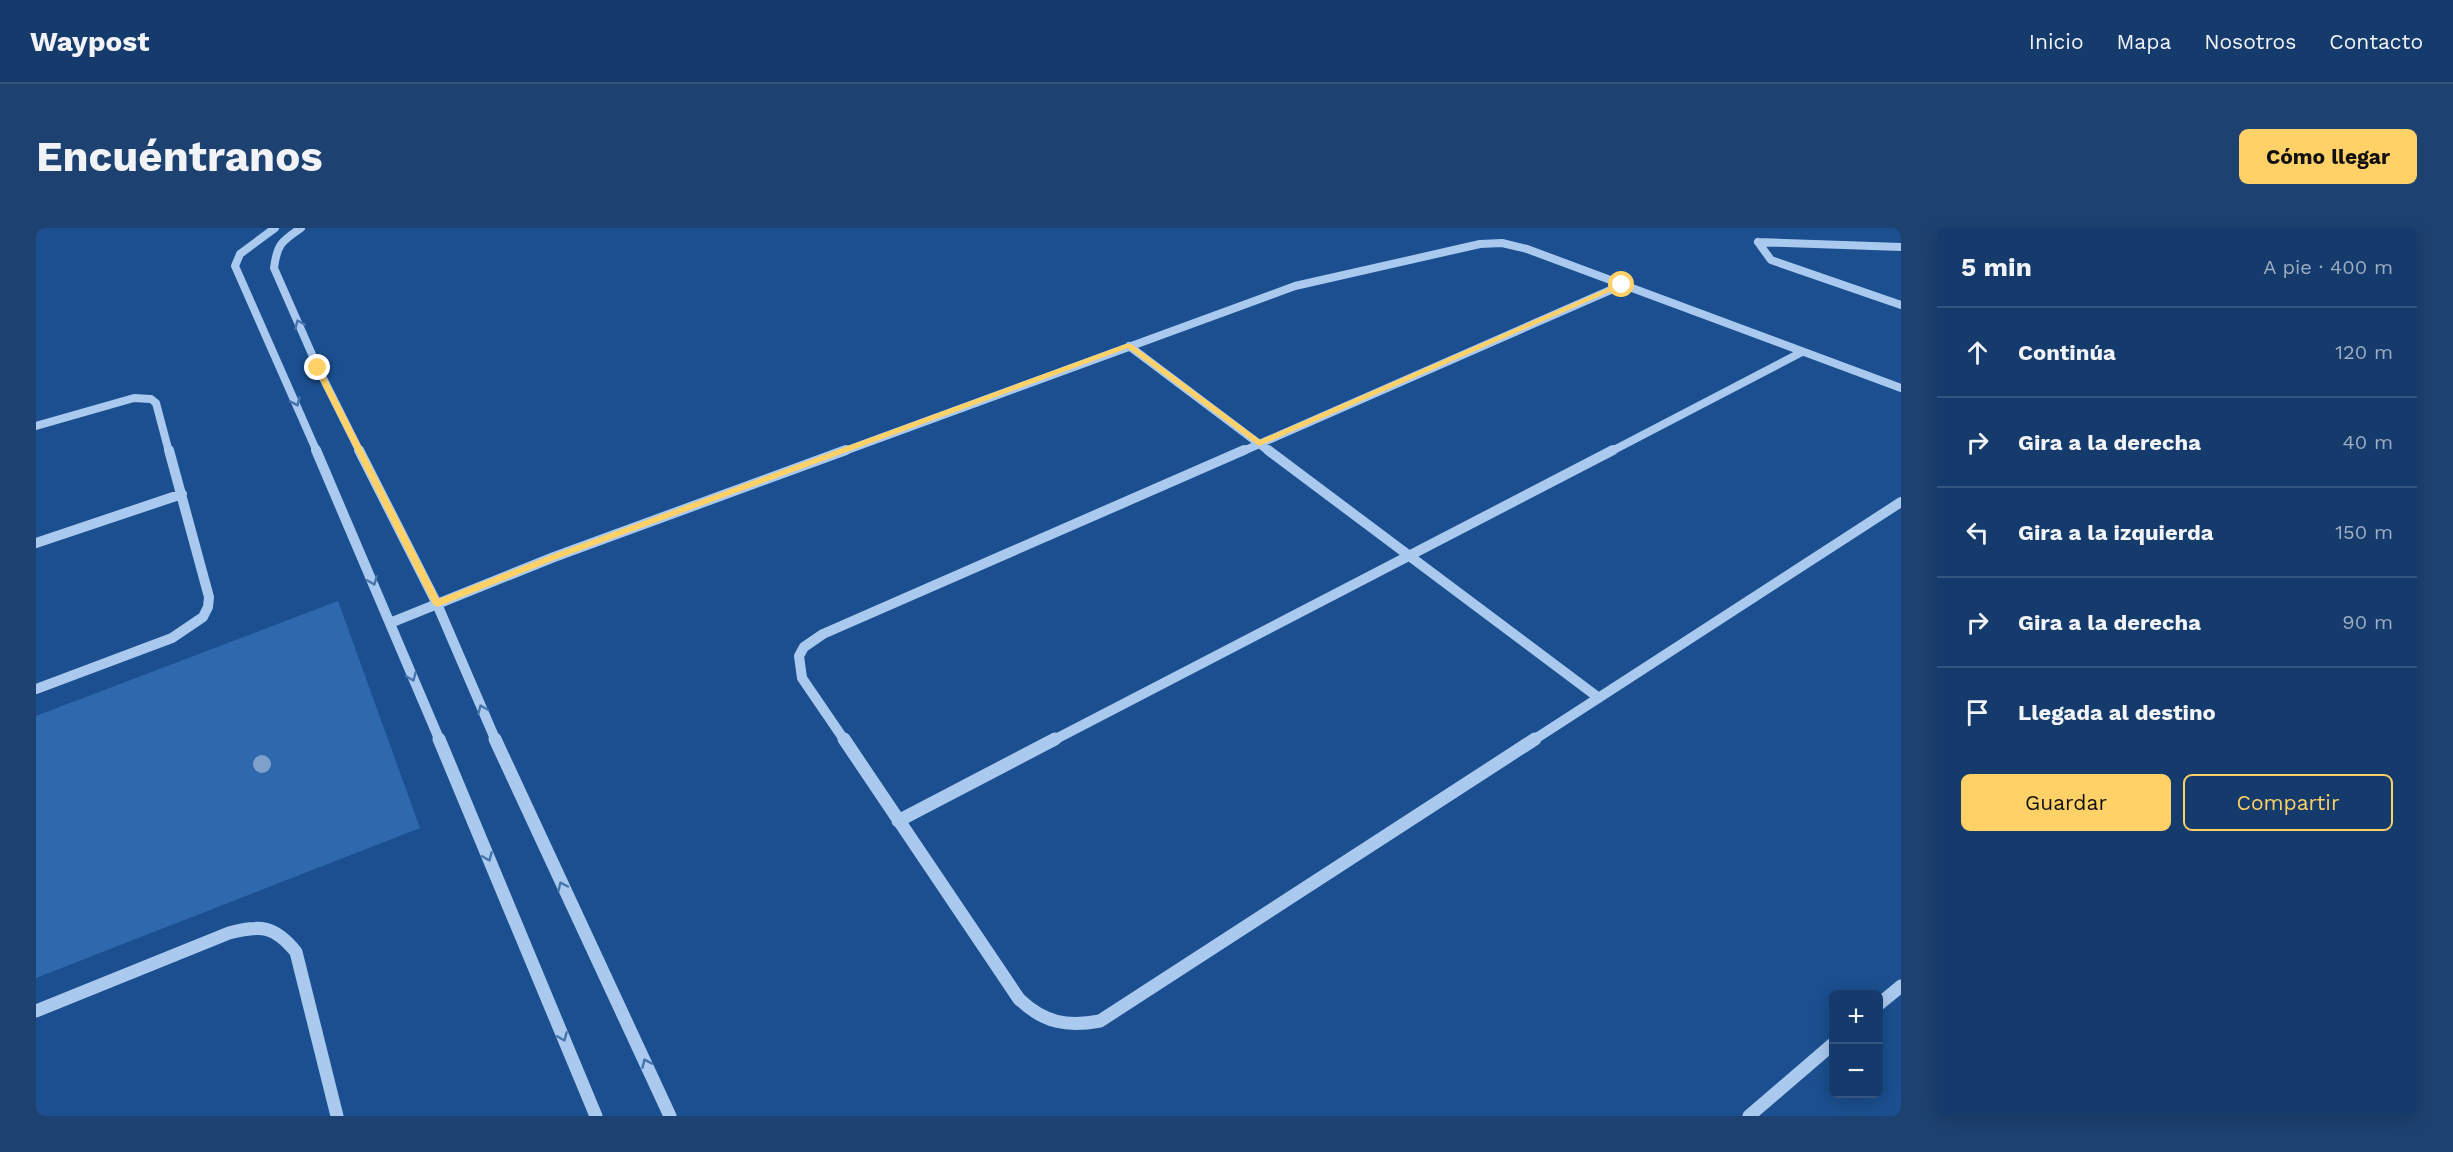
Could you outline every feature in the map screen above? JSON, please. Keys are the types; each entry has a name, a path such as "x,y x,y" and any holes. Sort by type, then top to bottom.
{"street":[{"path":"275,228 240,254 235,266 359,546 596,1116"},
{"path":"301,228 284,240 276,250 274,268 318,368 437,604 517,790 670,1116"},
{"path":"1901,248 1758,242 1771,260 1901,305"},
{"path":"390,623 565,553 1295,286 1490,243 1527,249 1901,388"},
{"path":"1622,285 822,634 808,642 798,654 797,667 801,678 1019,999 1034,1015 1054,1023 1077,1026 1100,1021 1901,502"},
{"path":"1129,346 1599,698"},
{"path":"898,821 1802,352"},
{"path":"36,426 118,401 134,398 151,399 156,403 210,597 208,608 202,617 172,638 36,689"},
{"path":"36,543 182,494"},
{"path":"36,1011 229,933 251,927 271,929 284,935 296,952 337,1116"},
{"path":"1883,1001 1901,986"},
{"path":"1749,1116 1832,1044"}],"shaded area":[{"path":"338,601 420,828 36,978 36,716"}],"route":[{"path":"318,368 437,604 554,557 1129,346 1259,443 1622,285"}]}
